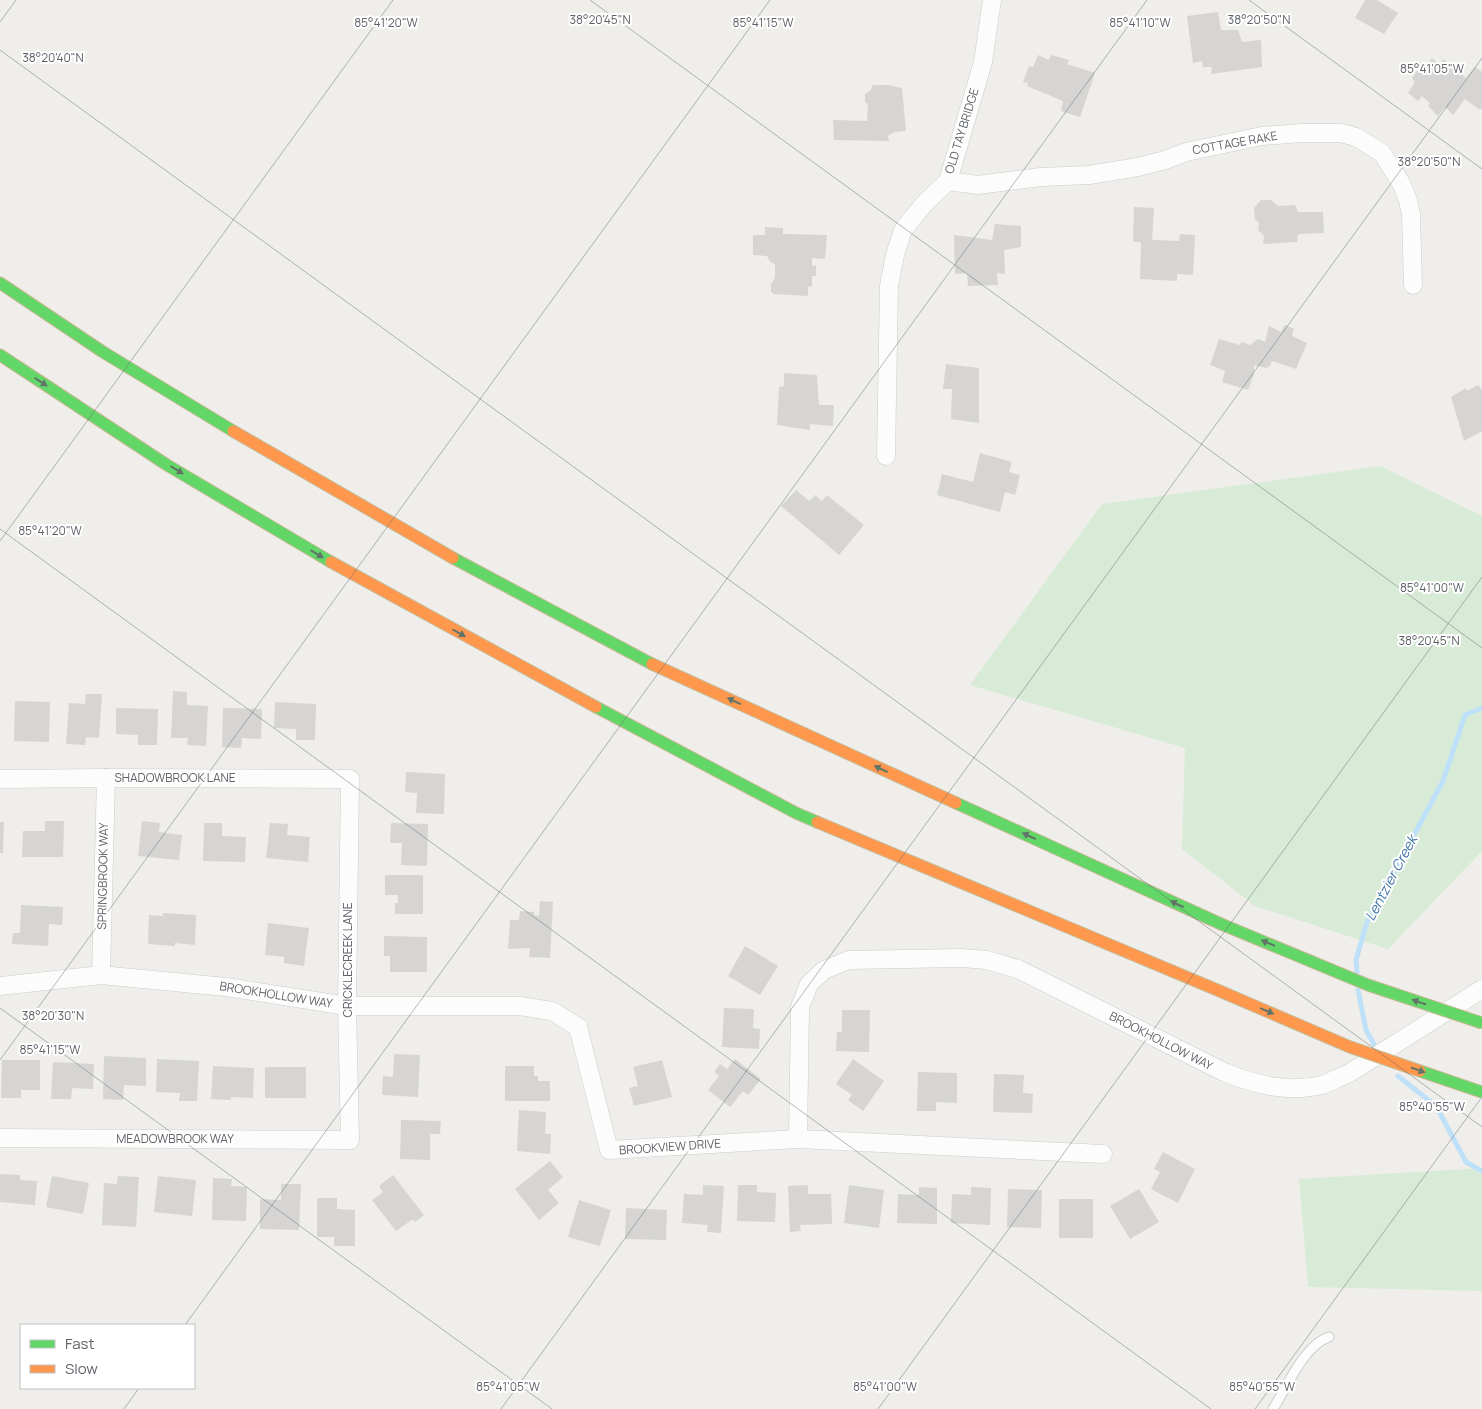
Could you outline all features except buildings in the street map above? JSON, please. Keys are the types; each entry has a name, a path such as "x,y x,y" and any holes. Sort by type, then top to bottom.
{"highway":[{"path":"0,283 103,352 269,454 431,546 649,663 1221,924 1368,985 1482,1023"},
{"path":"0,356 167,465 348,572 796,813 1350,1047 1482,1092"}],"street":[{"name":"OLD TAY BRIDGE","path":"886,456 889,286 895,255 903,230 924,204 948,181 983,62 992,0"},
{"name":"COTTAGE RAKE","path":"948,181 978,185 1042,177 1089,174 1138,167 1186,152 1262,136 1341,133 1356,137 1382,153 1402,183 1411,215 1413,285"},
{"name":"SHADOWBROOK LANE","path":"0,780 106,778 350,779"},
{"name":"SPRINGBROOK WAY","path":"101,975 106,778"},
{"name":"CRICKLECREEK LANE","path":"350,779 347,1006 350,1140"},
{"name":"BROOKHOLLOW WAY","path":"798,1139 800,1007 809,984 824,970 849,960 961,958 987,960 1018,969 1226,1073 1250,1082 1273,1087 1297,1089 1324,1084 1348,1074 1482,988"},
{"name":"BROOKHOLLOW WAY","path":"0,986 101,975 226,987 347,1006 519,1006 552,1011"},
{"name":"BROOKVIEW DRIVE","path":"552,1011 578,1027 609,1150 798,1139 1103,1154"},
{"name":"MEADOWBROOK WAY","path":"0,1138 350,1140"}],"lane":[{"path":"1273,1409 1305,1355 1320,1340 1330,1336"}],"green space":[{"path":"1380,466 1482,516 1482,851 1388,949 1255,906 1182,849 1185,748 970,685 1102,504"},
{"path":"1482,1168 1482,1291 1308,1287 1299,1179"}],"waterway":[{"name":"Lentzier Creek","path":"1357,972 1356,960 1367,922 1443,781 1465,715 1482,708"},
{"name":"Lentzier Creek","path":"1358,990 1366,1030 1374,1044"},
{"name":"Lentzier Creek","path":"1398,1076 1436,1106 1466,1162 1482,1171"}],"traffic: fast":[{"path":"0,283 103,352 233,431"},
{"path":"0,355 167,465 331,562"},
{"path":"453,558 652,664"},
{"path":"596,707 796,813 817,822"},
{"path":"956,803 1221,924"},
{"path":"1221,924 1368,985 1482,1023"},
{"path":"1420,1071 1482,1092"}],"traffic: slow":[{"path":"233,431 453,558"},
{"path":"331,562 596,707"},
{"path":"652,664 956,803"},
{"path":"817,822 1222,992"},
{"path":"1222,992 1350,1047 1420,1071"}]}
